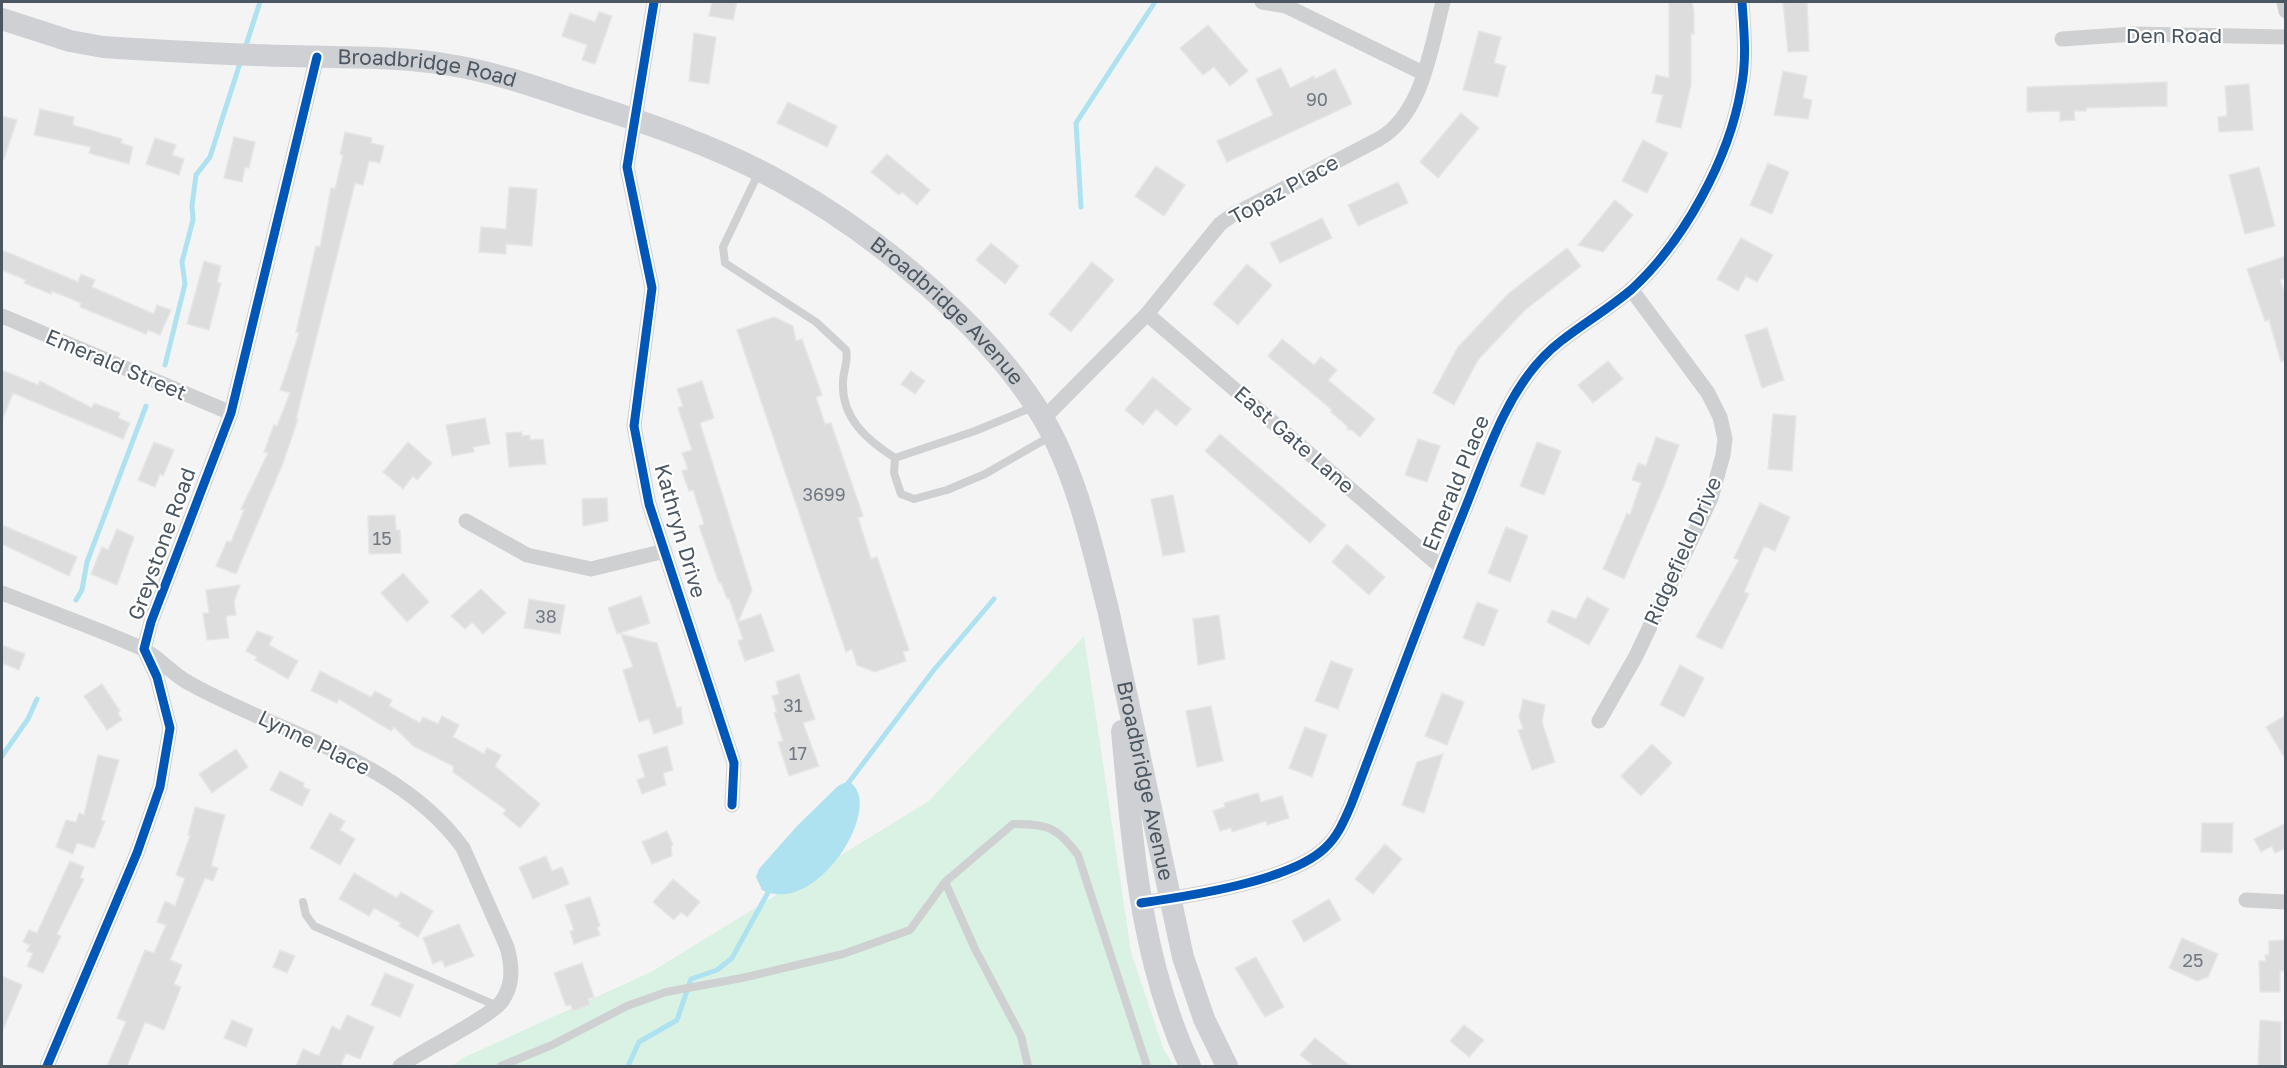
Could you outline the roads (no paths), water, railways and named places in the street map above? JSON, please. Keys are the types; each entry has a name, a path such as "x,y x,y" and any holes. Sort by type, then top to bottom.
{"main road":[{"name":"Broadbridge Road","path":"2,19 70,41 103,47 282,56 385,58 450,65 505,78 634,120"},
{"name":"Broadbridge Avenue","path":"634,120 697,143 759,171 817,203 927,285 984,342 1043,420 1083,519 1112,631 1183,957 1193,992 1227,1066"},
{"name":"Broadbridge Avenue","path":"1112,631 1141,903 1152,962 1160,990 1191,1066"}],"street":[{"name":"Kathryn Drive","path":"654,2 627,167 652,288 634,426 650,504 734,763 732,805"},
{"path":"1262,2 1286,6 1423,73"},
{"name":"Topaz Place","path":"1043,420 1147,314 1231,216 1388,134 1410,106 1423,73 1443,2"},
{"name":"Emerald Place","path":"1141,903 1171,899 1297,867 1323,850 1336,837 1352,805 1441,567 1504,414 1525,378 1560,342 1631,289 1656,263 1685,222 1713,175 1730,136 1742,88 1745,46 1742,2"},
{"path":"2284,2 2286,11"},
{"name":"Den Road","path":"2062,39 2134,34 2286,37"},
{"name":"Greystone Road","path":"47,1066 137,853 160,787 170,728 157,677 144,650 151,622 231,413 317,57"},
{"name":"Ridgefield Drive","path":"1599,721 1636,656 1711,498 1725,439 1720,417 1708,393 1631,289"},
{"name":"East Gate Lane","path":"1147,314 1441,567"},
{"name":"Emerald Street","path":"2,316 231,413"},
{"path":"466,521 527,555 591,569 664,550"},
{"name":"Lynne Place","path":"2,593 144,650 187,683 390,779 433,812 463,848 507,946 512,973 500,1003"},
{"path":"2246,900 2286,902"},
{"path":"400,1066 500,1003"}],"lane":[{"path":"759,171 723,247 725,262 816,322 846,350 848,356 843,371 842,395 847,407 857,428 872,443 895,458"},
{"path":"895,458 894,473 901,494 914,499 947,490 985,474 1043,420"},
{"path":"895,458 975,431 1043,420"},
{"path":"501,1066 552,1045 627,1006 666,992 742,978 843,954 910,930 945,882 1013,824 1038,824 1063,834 1078,855 1147,1066"},
{"path":"945,882 975,949 1021,1036 1028,1066"},
{"path":"303,902 306,915 314,926 500,1003"}],"water":[{"path":"848,781 858,793 859,811 853,832 841,854 824,873 804,888 783,894 762,890 756,877 759,869 797,826 838,786"}],"waterway":[{"path":"245,48 260,2"},
{"path":"1081,207 1076,123 1155,2"},
{"path":"165,365 185,284 182,262 193,220 192,206 196,175 210,157 241,60"},
{"path":"76,600 82,590 87,562 146,406"},
{"path":"846,786 933,671 994,599"},
{"path":"2,756 28,719 37,699"},
{"path":"628,1066 639,1042 677,1020 691,979 717,970 732,958 771,887"}]}
